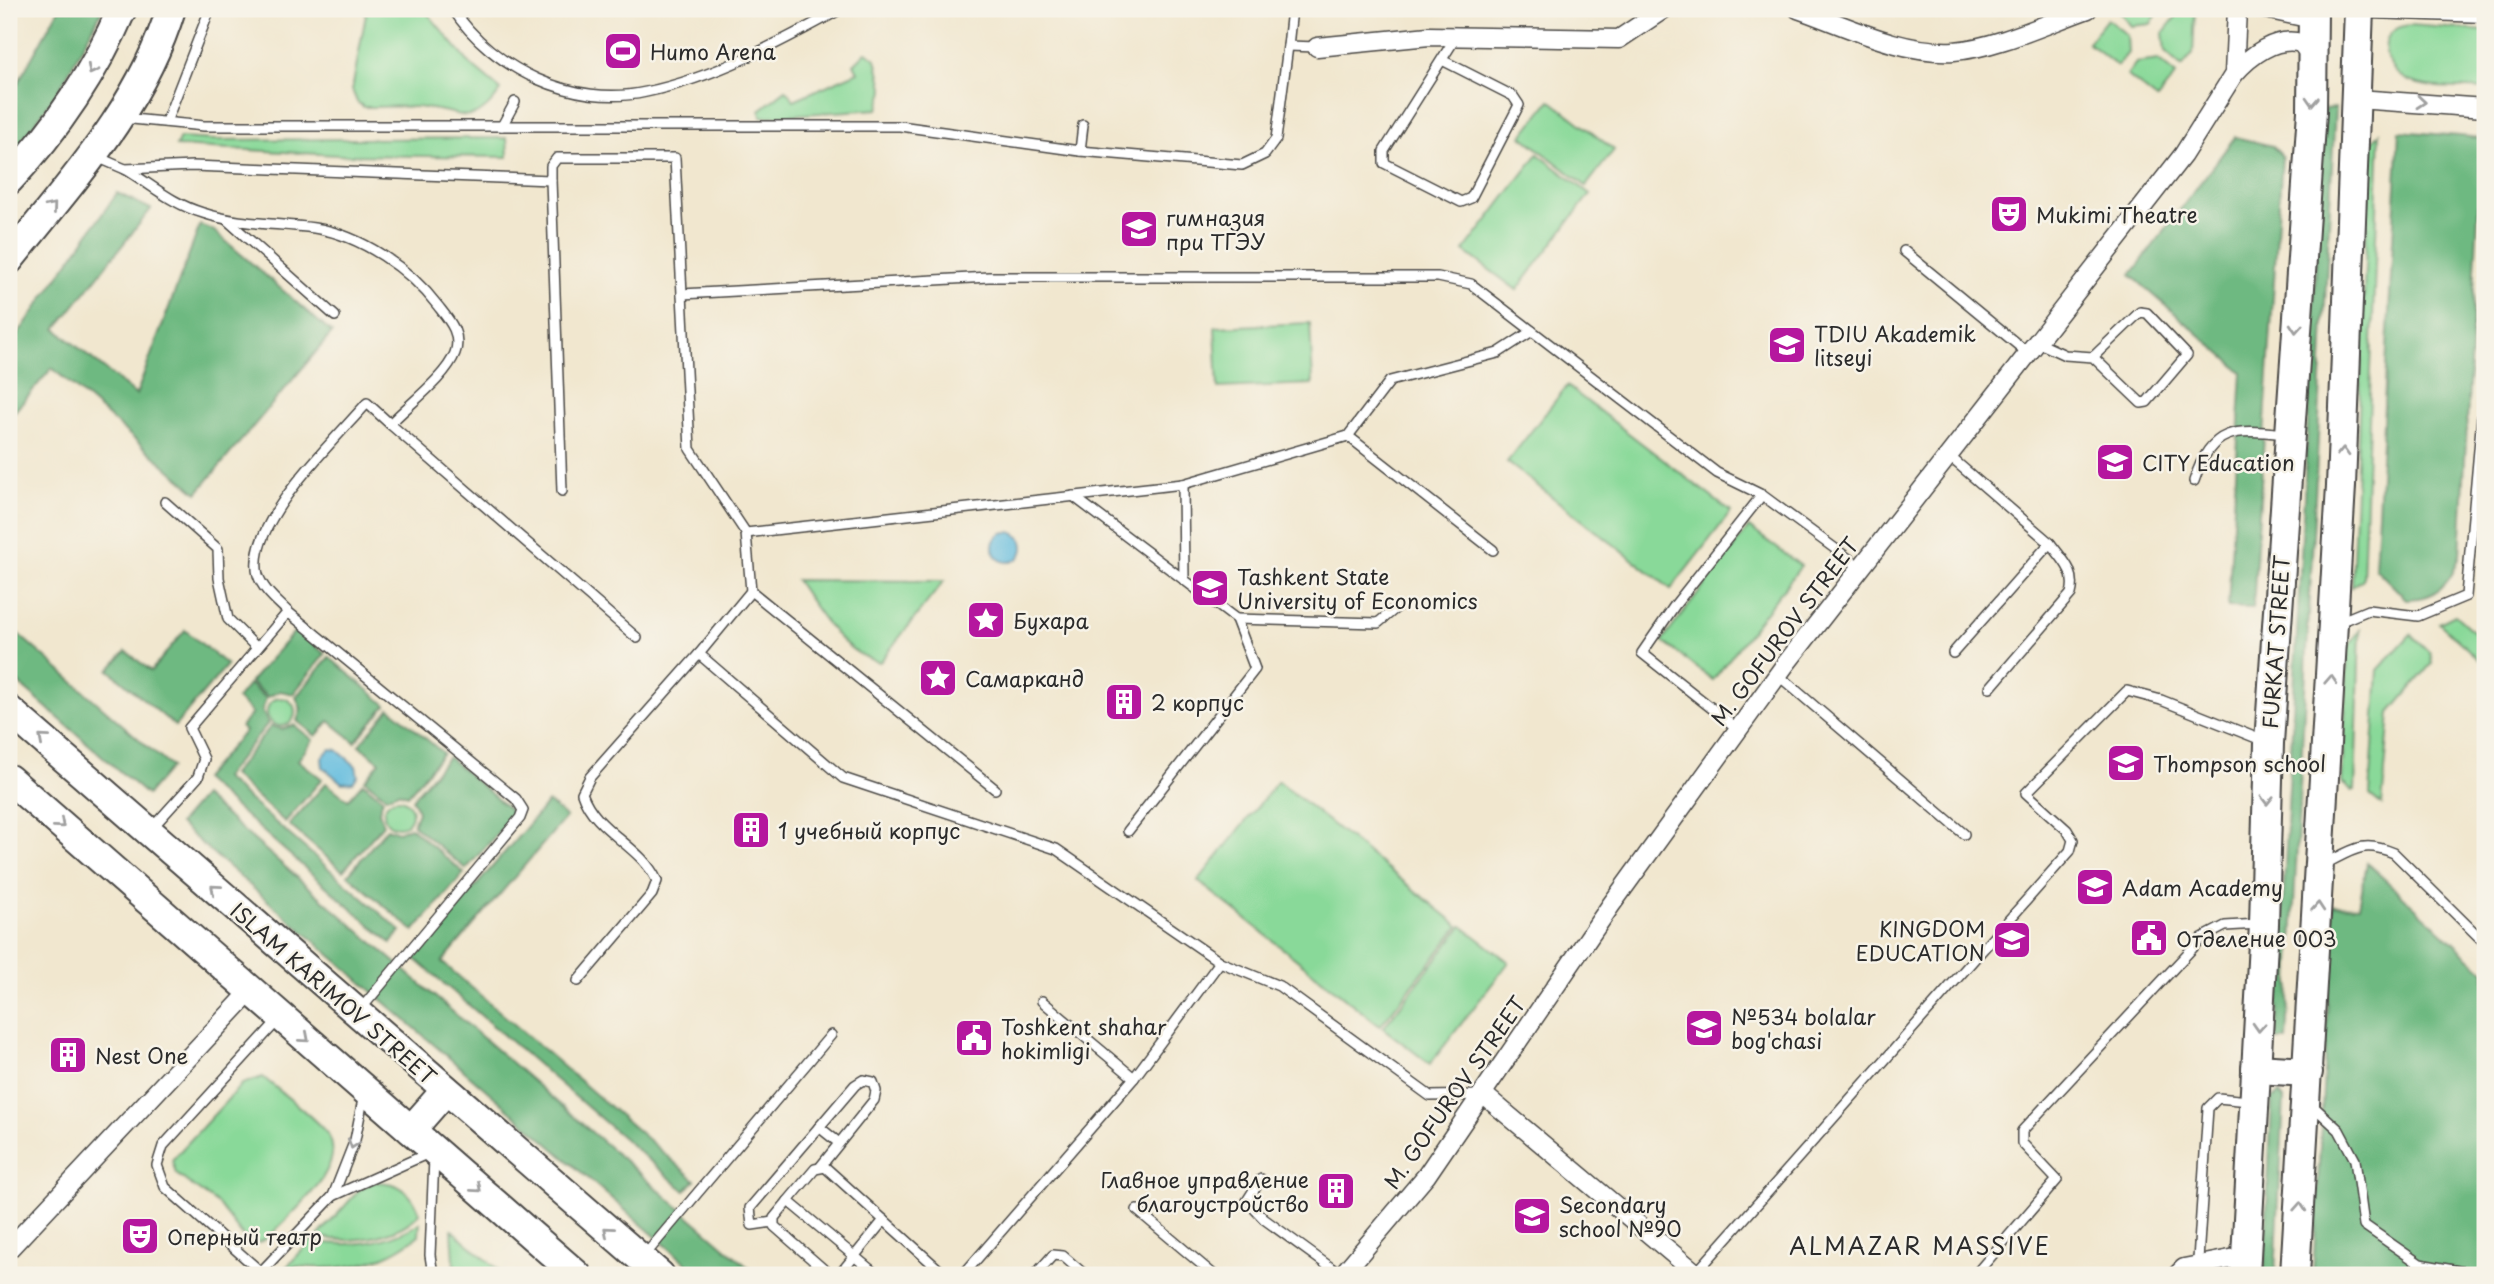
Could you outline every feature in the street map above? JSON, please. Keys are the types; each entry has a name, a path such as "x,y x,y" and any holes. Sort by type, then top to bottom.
{"main road":[{"path":"9,180 51,132 83,87 122,9"},
{"path":"9,260 94,156 120,118 148,67 171,9"},
{"path":"2295,1275 2334,624 2359,9"},
{"name":"FURKAT STREET","path":"2246,1266 2264,924 2269,743 2314,59 2313,14"},
{"name":"ISLAM KARIMOV STREET","path":"9,710 651,1267"},
{"path":"9,779 577,1275"},
{"path":"2256,1069 2308,1072"},
{"path":"411,1130 446,1090"}],"street":[{"path":"1317,47 1429,36 1619,39 1664,9"},
{"path":"1798,9 1883,40 1946,51 1984,44 2088,9"},
{"name":"M. GOFUROV STREET","path":"1341,1275 1426,1176 1484,1095 1611,905 1778,675 1860,567 2035,349 2183,155 2234,74 2237,9"},
{"path":"2265,9 2313,14"},
{"path":"2372,9 2485,13"},
{"path":"2234,74 2250,58 2280,43 2301,43 2314,59"},
{"path":"2357,99 2485,108"},
{"path":"9,1249 251,991"},
{"path":"1484,1095 1697,1274"},
{"path":"2178,1275 2184,1268 2197,1270 2246,1266"}],"lane":[{"path":"166,122 210,9"},
{"path":"453,9 479,41 512,68 590,94 644,93 691,79 795,34 841,9"},
{"path":"120,118 204,127 900,126 1080,151 1242,164 1265,154 1276,139 1292,9"},
{"path":"1442,60 1513,96 1519,105 1471,198 1461,202 1384,163 1384,151 1456,36"},
{"path":"1289,46 1317,47"},
{"path":"502,127 515,102"},
{"path":"446,117 456,127"},
{"path":"1080,151 1083,125"},
{"path":"94,156 125,169 172,202 227,220 317,228 345,237 384,257 421,283 456,328 456,352 443,372 390,424"},
{"path":"562,491 551,166 557,158 675,158 690,449 746,533 751,591 590,777 582,793 587,810 651,867 657,881 652,894 578,981"},
{"path":"125,169 193,166 551,180"},
{"path":"227,220 335,316"},
{"path":"1904,251 2035,349 2093,357 2141,403 2187,355 2147,313 2140,312 2093,357"},
{"path":"682,293 989,277 1438,277 1471,284 1717,472 1762,495 1860,567"},
{"path":"746,533 1183,484 1348,436 1390,380 1498,352 1532,331"},
{"path":"2334,624 2368,610 2418,616 2466,596 2485,382"},
{"path":"358,1013 520,818 523,810 516,799 269,595 258,573 262,536 276,509 367,403 637,638"},
{"path":"2194,481 2202,454 2212,443 2235,431 2288,434"},
{"path":"1348,436 1493,550"},
{"path":"1949,456 2050,544 2070,569 2074,582 2071,594 1990,688"},
{"path":"1183,484 1184,580"},
{"path":"1738,729 1642,653 1675,605 1762,495"},
{"path":"1073,496 1236,619 1255,669 1128,831"},
{"path":"165,502 218,549 219,578 228,618 257,648"},
{"path":"1953,653 2050,544"},
{"path":"751,591 995,789"},
{"path":"1236,619 1378,623 1397,607"},
{"path":"149,832 198,777 204,759 189,728 288,612"},
{"path":"699,654 843,778 1056,849 1220,962 1279,986 1430,1096 1484,1095"},
{"path":"1778,675 1964,834"},
{"path":"1697,1274 2070,851 2073,840 2067,830 2026,793 2127,691 2161,700 2269,743"},
{"path":"2321,866 2362,845 2378,846 2394,853 2485,943"},
{"path":"1975,1275 2057,1180 2022,1143 2022,1131 2202,938 2225,926 2264,924"},
{"path":"963,1275 1134,1078 1220,962"},
{"path":"1042,1001 1134,1078"},
{"path":"281,1017 163,1146 158,1165 165,1187 260,1273 334,1196 435,1151 430,1255 433,1275"},
{"path":"651,1267 831,1035"},
{"path":"863,1080 873,1082 876,1091 874,1100 839,1143 788,1200 773,1222 752,1225 750,1208 855,1085 863,1080"},
{"path":"334,1196 355,1140 365,1090"},
{"path":"2197,1270 2208,1108 2218,1098 2255,1102"},
{"path":"2306,1100 2339,1130 2355,1160 2364,1225 2420,1264 2481,1275"},
{"path":"819,1128 839,1143"},
{"path":"821,1166 945,1275"},
{"path":"1261,1179 1247,1201 1264,1219 1341,1275"},
{"path":"788,1200 877,1275"},
{"path":"1138,1210 1214,1275"},
{"path":"839,1275 884,1220"},
{"path":"773,1222 831,1275"},
{"path":"1035,1275 1053,1255 1063,1256 1085,1275"}],"green space":[{"path":"59,9 103,9 59,90 9,159 9,99"},
{"path":"360,9 424,9 470,64 501,90 483,110 467,116 417,107 364,107 357,102 352,90 366,14"},
{"path":"2160,9 2151,24 2131,26 2118,10"},
{"path":"2182,9 2195,9 2193,54 2182,67 2165,52 2163,33"},
{"path":"2107,19 2127,35 2128,53 2117,66 2088,43"},
{"path":"2410,25 2485,31 2485,89 2426,86 2400,75 2392,68 2388,59 2386,41 2398,28"},
{"path":"866,52 876,59 884,91 878,109 761,117 760,110 786,90 794,100 858,72 854,64"},
{"path":"2158,60 2176,75 2157,99 2127,75 2136,63"},
{"path":"1550,100 1614,150 1586,186 1522,136"},
{"path":"2335,108 2287,1040 2276,1040 2324,109"},
{"path":"2399,131 2482,138 2460,555 2457,565 2441,588 2416,599 2406,599 2375,568"},
{"path":"2380,133 2363,579 2352,587 2370,145"},
{"path":"2235,137 2272,146 2282,156 2253,608 2228,607 2242,372 2131,275"},
{"path":"180,138 507,138 508,157 337,155 176,146"},
{"path":"1538,154 1590,194 1517,290 1464,251"},
{"path":"117,193 151,209 56,329 136,395 200,225 213,230 332,333 197,493 52,368 9,418 9,347"},
{"path":"1310,323 1313,384 1218,388 1215,327"},
{"path":"1567,386 1731,512 1671,589 1507,462"},
{"path":"1749,527 1801,566 1713,680 1662,641"},
{"path":"796,580 944,581 880,662 866,657 842,641"},
{"path":"2455,615 2485,642 2485,665 2439,623"},
{"path":"9,626 171,767 147,795 9,675"},
{"path":"185,630 227,665 175,726 109,670 126,651 151,671"},
{"path":"296,630 325,654 293,694 280,691 268,697 250,682"},
{"path":"2360,630 2355,790 2352,791 2342,783 2348,647"},
{"path":"2411,634 2430,653 2432,663 2390,713 2382,805 2370,795 2378,670"},
{"path":"329,657 386,705 355,742 329,721 316,736 297,721 301,709 296,697"},
{"path":"249,684 266,698 262,711 268,723 224,778 401,931 391,943 203,779 245,731 241,727 252,713 237,699"},
{"path":"281,698 291,702 295,712 291,722 281,726 271,722 267,712 271,702"},
{"path":"390,708 443,753 408,795 398,792 386,797 365,780 380,762 359,745"},
{"path":"294,725 313,740 298,760 322,779 285,822 232,775 271,726 282,729"},
{"path":"448,757 515,814 466,869 413,825 418,811 412,799"},
{"path":"1278,781 1459,926 1380,1026 1198,881"},
{"path":"326,783 348,800 363,783 383,799 379,811 383,825 343,871 289,825"},
{"path":"203,796 757,1275 700,1275 179,824"},
{"path":"398,799 408,803 412,813 408,823 398,827 388,823 384,813 388,803"},
{"path":"548,802 566,817 442,962 695,1180 685,1191 414,958"},
{"path":"410,827 464,873 414,931 348,875 387,828 398,832"},
{"path":"2367,863 2485,972 2485,1275 2313,1275 2333,905 2359,906"},
{"path":"1462,926 1509,962 1430,1064 1383,1028"},
{"path":"263,1077 323,1128 332,1148 324,1176 314,1190 269,1237 258,1243 246,1240 218,1204 176,1174 172,1160 242,1084"},
{"path":"2279,1093 2284,1099 2275,1275 2264,1275 2272,1100"},
{"path":"373,1182 390,1183 402,1189 408,1193 420,1213 410,1222 386,1234 344,1240 318,1236 359,1190"},
{"path":"420,1223 419,1235 390,1254 375,1260 344,1267 294,1266 292,1275 279,1275 311,1241 354,1244 381,1240"},
{"path":"452,1230 504,1275 455,1275"}],"water":[{"path":"1008,532 1019,536 1023,547 1019,558 1008,562 997,558 993,547 997,536"},
{"path":"330,749 337,750 356,766 358,776 353,782 342,783 323,767 322,757"}],"place":[{"name":"Humo Arena","path":"623,51"},
{"name":"Mukimi Theatre","path":"2009,214"},
{"name":"гимназия при ТГЭУ","path":"1139,229"},
{"name":"TDIU Akademik litseyi","path":"1787,345"},
{"name":"CITY Education","path":"2115,462"},
{"name":"Tashkent State University of Economics","path":"1210,588"},
{"name":"Бухара","path":"986,620"},
{"name":"Самарканд","path":"938,678"},
{"name":"2 корпус","path":"1124,702"},
{"name":"Thompson school","path":"2126,763"},
{"name":"1 учебный корпус","path":"751,830"},
{"name":"Adam Academy","path":"2095,887"},
{"name":"Отделение 003","path":"2149,938"},
{"name":"KINGDOM EDUCATION","path":"2012,940"},
{"name":"№534 bolalar bog'chasi","path":"1704,1028"},
{"name":"Toshkent shahar hokimligi","path":"974,1038"},
{"name":"Nest One","path":"68,1055"},
{"name":"Главное управление благоустройство","path":"1336,1191"},
{"name":"Secondary school №90","path":"1532,1216"},
{"name":"Оперный театр","path":"140,1236"}],"district":[{"name":"ALMAZAR MASSIVE","path":"1920,1245"}]}
